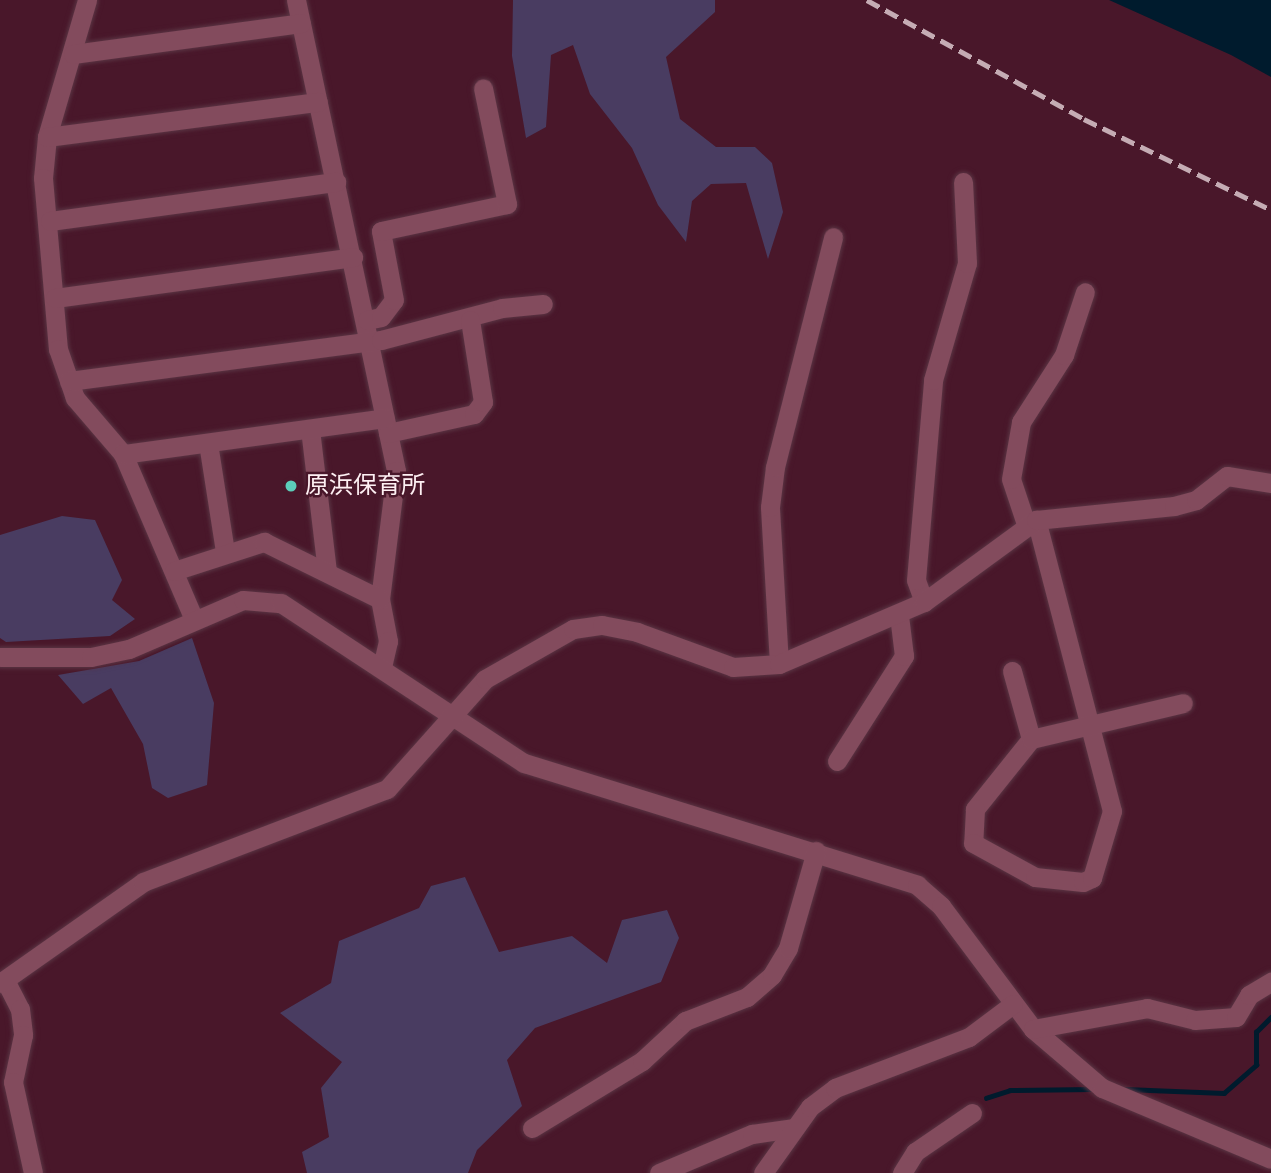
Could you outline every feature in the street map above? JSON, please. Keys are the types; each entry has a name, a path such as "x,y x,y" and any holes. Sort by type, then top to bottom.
{"street":[{"path":"87,0 47,137 43,178 50,221 58,349 69,381 123,454 194,620"},
{"path":"296,0 369,329 398,497 380,599 388,642 382,668"},
{"path":"73,54 301,23"},
{"path":"369,329 394,300 380,231 507,204 483,88"},
{"path":"47,137 318,102"},
{"path":"50,221 336,181"},
{"path":"924,602 916,580 933,380 967,264 963,182"},
{"path":"779,664 771,507 775,467 833,237"},
{"path":"55,298 353,257"},
{"path":"1085,292 1064,355 1021,422 1011,479 1031,522 1090,726 1112,811 1092,878 1083,882 1035,877 973,843 975,809 1031,739 1090,726 1183,703"},
{"path":"69,381 369,329 470,320 502,308 543,304"},
{"path":"123,454 310,429 387,426 474,414 483,402 470,320"},
{"path":"310,429 327,572"},
{"path":"208,443 225,551"},
{"path":"33,1173 13,1082 23,1035 20,1009 3,981 143,881 387,789 485,679 573,629 602,625 637,632 733,667 779,664 899,615 958,583 1031,522 1174,506 1196,500 1227,476 1250,475 1271,483"},
{"path":"174,571 225,551 264,542 380,599"},
{"path":"0,657 91,657 129,649 194,620 263,597 300,612 524,763 567,780 816,851 917,885 941,905 1033,1029 1112,1094 1271,1159"},
{"path":"837,761 904,656 899,615"},
{"path":"1012,670 1031,739"},
{"path":"532,1128 642,1060 684,1021 747,997 772,975 788,948 816,851"},
{"path":"1033,1029 1147,1008 1195,1020 1236,1017 1249,995 1271,982"},
{"path":"763,1173 793,1128 835,1088 969,1038 1013,1004"},
{"path":"902,1173 915,1152 972,1113"},
{"path":"659,1173 752,1134 793,1128"}],"shaded area":[{"path":"513,0 715,0 715,12 666,57 680,119 716,147 755,147 772,163 783,212 768,259 746,183 711,184 692,201 686,242 658,205 632,148 590,94 573,45 551,55 546,127 526,138 512,56"},
{"path":"62,516 95,520 122,580 112,600 135,619 110,636 6,642 0,638 0,535"},
{"path":"192,638 214,703 207,785 168,798 152,788 143,744 111,688 83,704 58,675 139,661"},
{"path":"465,877 499,952 572,936 607,963 622,920 667,910 679,938 661,982 535,1028 507,1060 522,1106 477,1150 468,1173 307,1173 302,1152 329,1137 321,1088 342,1062 280,1013 331,983 339,941 419,908 431,886"}],"water":[{"path":"1109,0 1271,0 1271,77 1231,55"}],"waterway":[{"path":"1125,1089 1224,1093 1256,1065 1256,1032 1271,1017"},
{"path":"986,1098 1010,1090 1092,1089"}],"railway":[{"path":"867,0 1084,119 1271,210"}],"place":[{"name":"原浜保育所","path":"291,486"}]}
